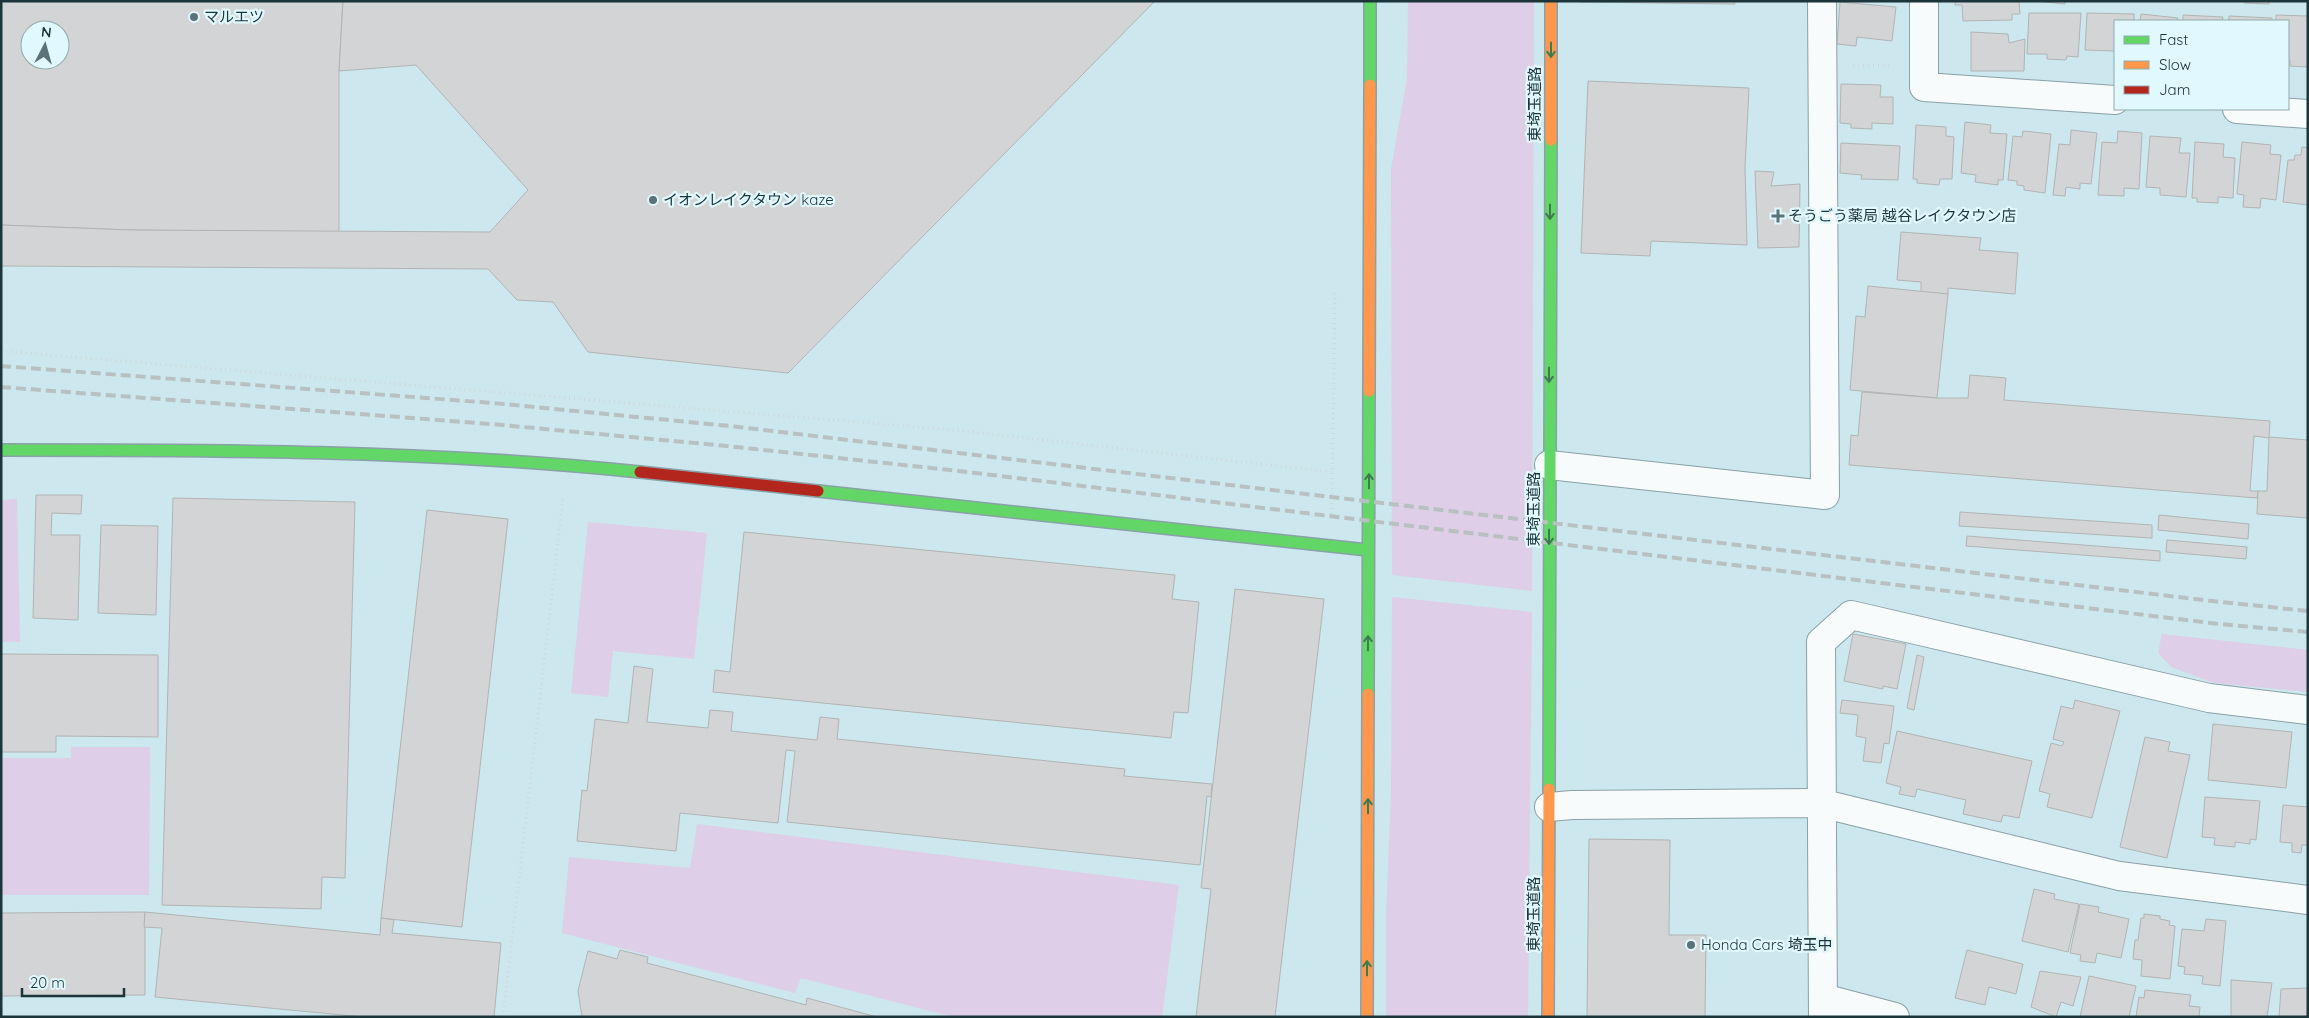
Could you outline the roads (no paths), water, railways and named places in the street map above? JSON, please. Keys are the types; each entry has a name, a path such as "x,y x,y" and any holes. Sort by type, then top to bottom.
{"main road":[{"path":"1367,1017 1370,1"},
{"name":"東埼玉道路","path":"1548,1017 1548,465 1551,1"},
{"path":"1370,157 1381,74"},
{"path":"1,450 175,450 396,456 600,468 1368,550"}],"street":[{"path":"1548,465 1824,495 1822,1"},
{"path":"1924,1 1924,88 2114,100"},
{"path":"2251,110 2308,114"},
{"path":"1895,1017 1823,1008 1820,803 1821,642 1851,615 2209,698 2308,710"},
{"path":"1549,807 1572,805 1820,803 2119,876 2308,900"}],"railway":[{"path":"1,366 493,403 730,426 2308,611"},
{"path":"1,387 491,424 727,446 959,471 2219,624 2308,632"}],"place":[{"name":"マルエツ","path":"194,17"},
{"name":"イオンレイクタウン kaze","path":"653,200"},
{"name":"そうごう薬局 越谷レイクタウン店","path":"1778,216"},
{"name":"Honda Cars 埼玉中","path":"1691,945"}]}
